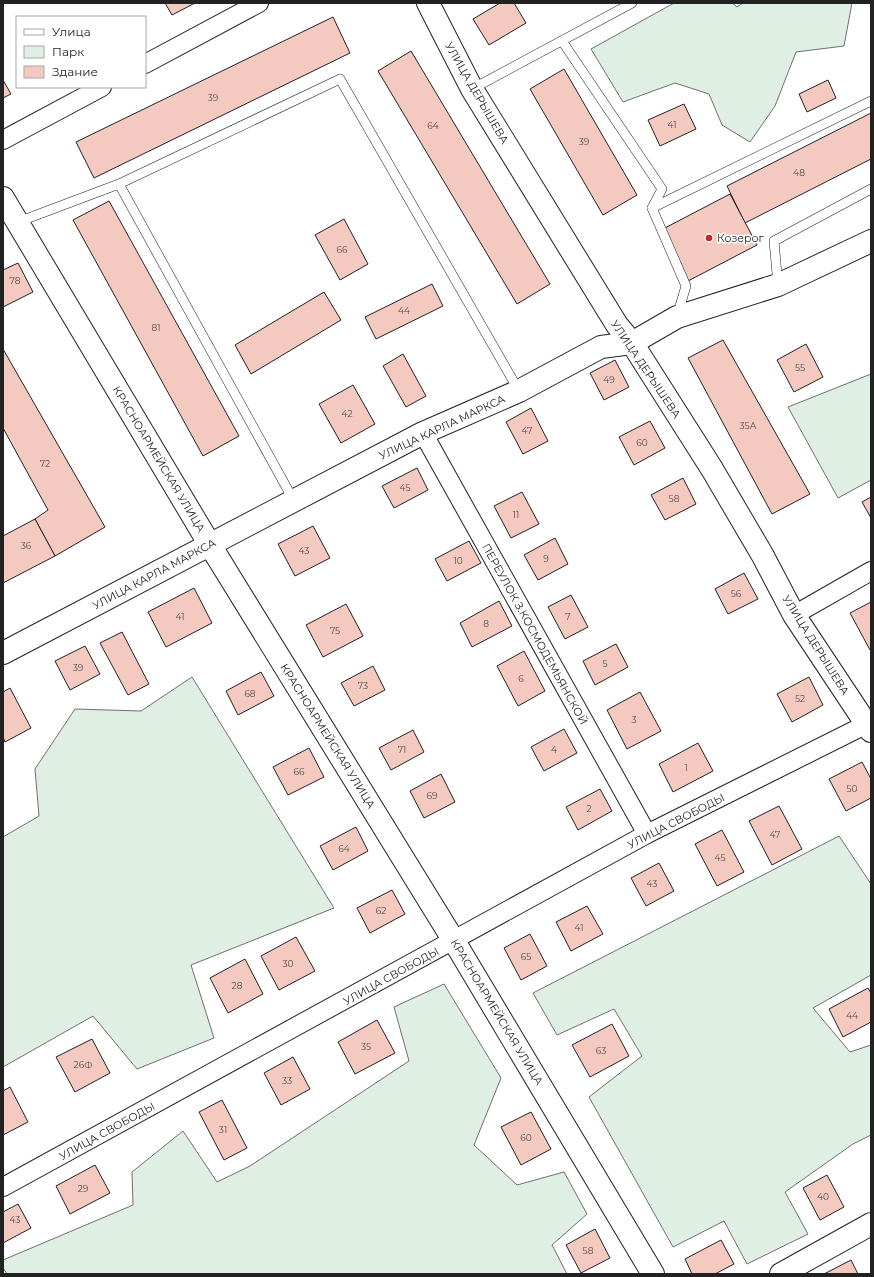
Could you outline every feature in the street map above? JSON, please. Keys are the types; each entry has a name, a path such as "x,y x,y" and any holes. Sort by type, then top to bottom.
{"street":[{"path":"146,63 259,3"},
{"name":"УЛИЦА ДЕРЫШЕВА","path":"428,3 472,88 617,325 632,344 712,469 763,556 794,615 869,727"},
{"path":"3,140 100,88"},
{"name":"КРАСНОАРМЕЙСКАЯ УЛИЦА","path":"3,198 210,545 454,941 652,1274"},
{"name":"УЛИЦА КАРЛА МАРКСА","path":"3,653 423,433 519,391 601,347 632,344 677,317 778,285 871,241"},
{"name":"ПЕРЕУЛОК З.КОСМОДЕМЬЯНСКОЙ","path":"423,433 647,834"},
{"path":"794,615 871,571"},
{"name":"УЛИЦА СВОБОДЫ","path":"3,1187 647,834 869,727"},
{"path":"781,1274 871,1224"}],"lane":[{"path":"472,88 632,3"},
{"path":"562,41 662,189 652,208"},
{"path":"17,222 119,184 340,79 519,391"},
{"path":"652,208 871,101"},
{"path":"119,184 294,501"},
{"path":"778,285 774,241 871,189"},
{"path":"652,208 686,286 677,317"}],"green space":[{"path":"674,3 732,3 737,7 743,3 852,3 844,46 796,52 775,106 750,142 722,125 709,94 675,83 623,102 591,49"},
{"path":"871,374 871,480 838,498 788,407"},
{"path":"192,677 334,908 191,965 214,1038 137,1069 93,1016 3,1067 3,837 39,816 35,769 75,709 141,711"},
{"path":"839,836 871,884 871,975 813,1008 850,1052 871,1045 871,1135 853,1144 785,1192 808,1234 747,1264 724,1221 673,1247 589,1097 642,1056 614,1009 557,1035 533,993"},
{"path":"444,984 501,1078 474,1145 517,1185 564,1172 587,1214 552,1245 567,1274 7,1274 3,1268 3,1260 133,1205 132,1172 183,1131 217,1182 250,1166 409,1061 394,1007"}],"building":[{"path":"165,3 195,3 172,15"},
{"path":"500,3 514,3 526,23 489,45 473,19"},
{"path":"333,17 350,53 94,178 76,142"},
{"path":"411,51 550,284 517,304 378,71"},
{"path":"564,69 637,195 603,215 530,89"},
{"path":"3,80 11,94 3,98"},
{"path":"828,80 836,98 807,112 799,94"},
{"path":"684,104 696,129 660,146 648,120"},
{"path":"871,113 871,159 745,223 727,186"},
{"name":"Козерог","path":"730,194 757,245 688,281 661,230"},
{"path":"109,201 239,436 203,456 73,220"},
{"path":"344,219 368,264 340,280 315,235"},
{"path":"18,263 33,292 3,307 3,270"},
{"path":"432,284 443,306 376,339 365,317"},
{"path":"324,292 341,320 251,374 235,345"},
{"path":"723,340 810,494 772,514 688,358"},
{"path":"806,344 823,377 794,392 777,360"},
{"path":"3,349 105,527 55,556 35,519 48,510 3,428"},
{"path":"403,354 426,396 406,407 383,366"},
{"path":"615,360 629,387 604,400 590,373"},
{"path":"353,385 375,424 341,443 319,404"},
{"path":"531,408 548,441 523,454 506,422"},
{"path":"650,421 665,448 634,465 619,437"},
{"path":"417,468 428,490 394,508 382,486"},
{"path":"683,478 696,504 665,520 651,495"},
{"path":"522,492 539,524 511,538 494,506"},
{"path":"871,497 871,518 862,502"},
{"path":"35,519 55,556 3,583 3,536"},
{"path":"313,526 330,558 295,576 278,544"},
{"path":"555,538 568,564 538,580 524,555"},
{"path":"469,541 481,563 447,581 435,559"},
{"path":"744,573 758,599 728,614 715,589"},
{"path":"194,588 212,623 166,647 148,612"},
{"path":"571,595 588,627 565,639 548,607"},
{"path":"499,601 512,626 472,647 460,623"},
{"path":"871,602 871,649 870,650 850,613"},
{"path":"346,604 363,636 323,657 306,625"},
{"path":"122,632 149,684 128,695 100,643"},
{"path":"616,644 628,667 595,685 583,661"},
{"path":"85,646 100,674 70,690 55,661"},
{"path":"524,651 545,691 518,706 497,666"},
{"path":"373,666 385,690 354,706 341,683"},
{"path":"261,672 274,696 238,715 226,691"},
{"path":"809,677 823,705 792,722 777,694"},
{"path":"10,688 31,728 5,742 3,737 3,692"},
{"path":"640,692 661,731 627,749 607,710"},
{"path":"564,729 577,753 544,771 531,747"},
{"path":"413,730 424,752 391,770 379,748"},
{"path":"698,743 713,771 673,792 659,764"},
{"path":"309,748 324,777 288,795 273,767"},
{"path":"862,762 871,779 871,798 846,811 829,779"},
{"path":"441,774 455,802 424,818 410,791"},
{"path":"600,789 612,811 578,830 566,807"},
{"path":"779,806 802,849 772,865 749,821"},
{"path":"356,827 368,851 333,870 320,846"},
{"path":"722,830 744,872 717,886 695,844"},
{"path":"659,863 674,891 646,906 631,878"},
{"path":"392,890 405,914 370,933 357,908"},
{"path":"587,906 603,934 571,951 556,922"},
{"path":"530,934 547,966 521,980 504,948"},
{"path":"296,937 315,971 279,990 261,956"},
{"path":"245,959 263,994 228,1013 210,978"},
{"path":"868,988 871,993 871,1022 843,1037 829,1009"},
{"path":"377,1020 395,1053 355,1074 338,1042"},
{"path":"612,1024 629,1056 590,1077 572,1045"},
{"path":"92,1039 110,1073 75,1092 56,1057"},
{"path":"293,1057 310,1089 281,1105 264,1073"},
{"path":"10,1087 28,1122 3,1135 3,1091"},
{"path":"222,1100 247,1148 224,1160 199,1112"},
{"path":"531,1112 551,1149 521,1165 501,1127"},
{"path":"95,1165 110,1193 70,1214 56,1186"},
{"path":"827,1175 844,1207 820,1220 803,1188"},
{"path":"18,1204 31,1228 3,1243 3,1212"},
{"path":"595,1229 610,1258 581,1273 566,1245"},
{"path":"721,1240 734,1264 715,1274 692,1274 685,1259"},
{"path":"851,1260 858,1274 824,1274"}],"place":[{"name":"Козерог","path":"709,238"}]}
